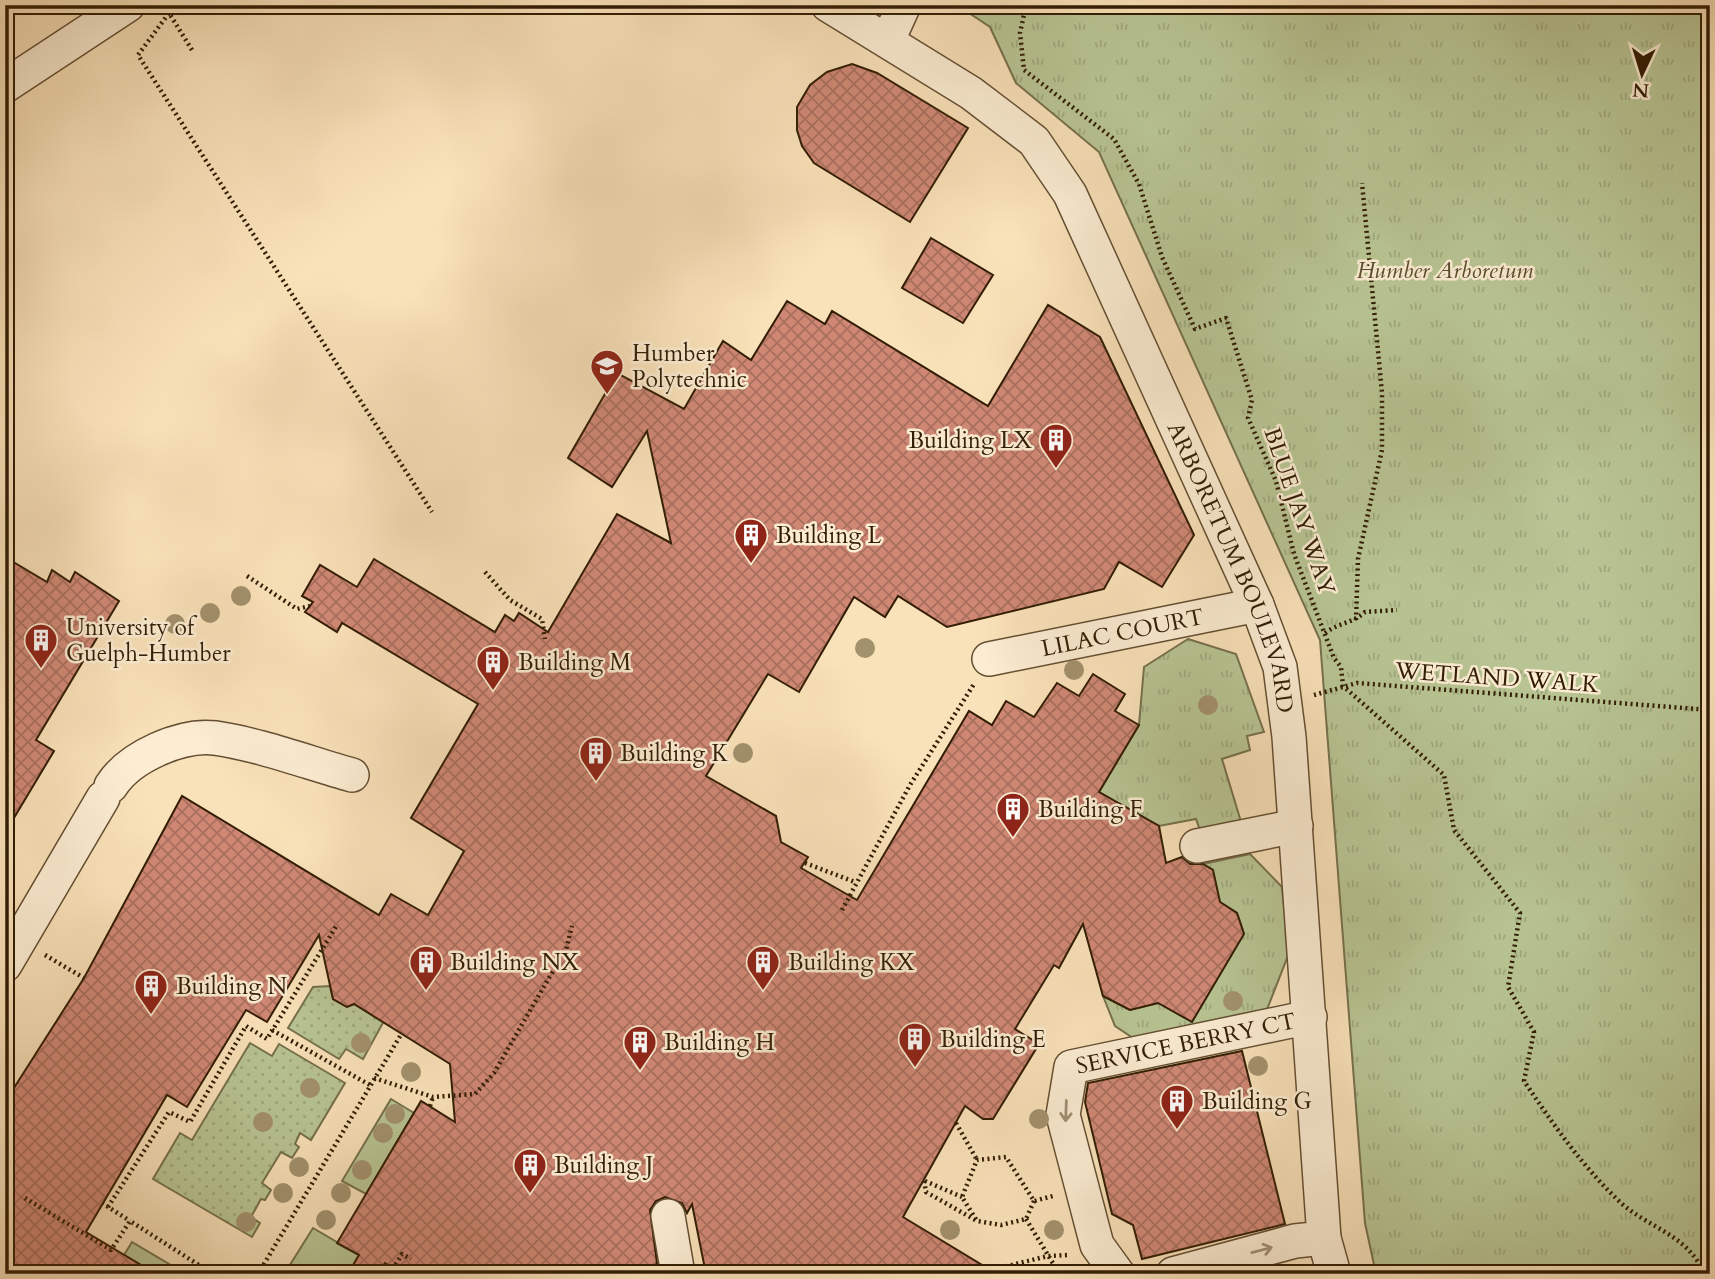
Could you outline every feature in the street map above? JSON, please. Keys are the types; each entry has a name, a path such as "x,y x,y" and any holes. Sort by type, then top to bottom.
{"lane":[{"path":"5,86 128,5"},
{"name":"ARBORETUM BOULEVARD","path":"828,5 971,93 1034,141 1070,194 1257,605 1280,667 1285,706 1310,1017 1324,1238 1334,1274"},
{"path":"888,40 904,5"},
{"name":"LILAC COURT","path":"989,659 1257,605"},
{"path":"5,965 116,778 154,748 213,738 352,775"},
{"path":"1197,846 1296,827"},
{"name":"SERVICE BERRY CT","path":"1118,1274 1097,1245 1063,1115 1071,1067 1310,1017"},
{"path":"668,1216 678,1274"},
{"path":"1173,1274 1295,1241 1324,1238"}],"path":[{"path":"164,5 192,50"},
{"name":"BLUE JAY WAY","path":"1026,5 1020,33 1024,70 1114,139 1139,184 1162,257 1195,328 1226,318 1252,400 1248,418 1276,481 1294,554 1325,633"},
{"path":"169,13 138,55 432,512"},
{"path":"1356,620 1358,559 1382,439 1382,393 1362,183"},
{"path":"485,572 510,600 542,619 545,639"},
{"path":"247,576 297,609 310,606"},
{"path":"1397,610 1374,609 1325,633 1340,667 1343,686 1444,775 1454,830 1520,913 1508,987 1534,1032 1524,1081 1566,1144 1622,1204 1683,1242 1704,1274"},
{"path":"842,910 855,881 910,785 989,659"},
{"name":"WETLAND WALK","path":"1285,706 1357,683 1710,710"},
{"path":"805,863 855,881"},
{"path":"108,1207 169,1112 190,1122 246,1026 267,1039 337,925"},
{"path":"565,954 572,926"},
{"path":"55,960 83,978"},
{"path":"374,1078 433,1097 475,1094 494,1073 553,971"},
{"path":"272,1030 370,1085"},
{"path":"258,1274 402,1033"},
{"path":"430,1106 433,1097"},
{"path":"956,1123 977,1160"},
{"path":"977,1160 1006,1157 1034,1201"},
{"path":"962,1197 977,1160"},
{"path":"978,1221 962,1197 924,1181 926,1192 978,1221 1001,1225 1026,1219"},
{"path":"1034,1201 1080,1188"},
{"path":"25,1198 111,1250 130,1221"},
{"path":"1026,1219 1034,1201"},
{"path":"102,1203 213,1274"},
{"path":"1026,1219 1056,1274"},
{"path":"390,1274 402,1254 411,1259"},
{"path":"979,1273 1048,1256"}],"green space":[{"name":"Humber Arboretum","path":"957,5 1710,5 1710,1274 1376,1274 1365,1223 1320,640 1099,152 1016,83 990,27"},
{"path":"1188,639 1236,654 1264,732 1247,736 1250,750 1222,759 1242,825 1202,836 1196,819 1159,826 1099,792 1139,725 1144,667"},
{"path":"1250,854 1282,887 1289,953 1266,1012 1139,1042 1115,1026 1103,996 1130,1010 1158,1003 1197,1012 1244,934 1237,913 1220,902 1203,864"},
{"path":"330,986 333,999 347,1007 354,1004 384,1021 363,1059 346,1049 339,1059 288,1028 313,987"},
{"path":"250,1043 272,1056 279,1044 345,1083 311,1140 300,1133 295,1144 299,1147 292,1158 281,1152 262,1183 271,1190 265,1200 261,1199 251,1217 260,1223 252,1237 153,1179 180,1133 192,1140"},
{"path":"391,1099 414,1113 366,1194 342,1181"},
{"path":"313,1228 359,1255 348,1274 297,1274 288,1268"},
{"path":"132,1242 186,1274 156,1274 124,1255"}],"building":[{"path":"852,64 877,73 968,128 910,222 814,163 802,146 797,130 797,107 810,85 827,72"},
{"path":"931,238 993,275 963,323 902,288"},
{"path":"787,301 825,324 832,311 988,406 1048,305 1100,337 1194,535 1162,587 1119,562 1104,589 947,627 898,596 885,617 854,597 799,692 768,674 706,776 776,816 781,842 808,857 801,868 857,900 969,711 992,725 1006,701 1034,717 1057,683 1079,696 1093,674 1125,694 1115,711 1139,725 1099,792 1159,826 1166,863 1182,857 1190,864 1203,864 1213,870 1220,902 1237,913 1244,934 1192,1022 1158,1003 1130,1010 1103,996 1083,924 1059,968 1054,965 1015,1029 1039,1044 993,1119 983,1119 965,1106 903,1217 997,1274 706,1274 692,1204 687,1213 682,1203 665,1197 656,1201 650,1210 657,1263 650,1274 403,1274 385,1263 378,1274 348,1274 359,1255 337,1243 421,1101 455,1122 450,1064 354,1004 347,1007 333,999 319,935 267,1022 246,1010 187,1107 167,1095 86,1232 156,1274 5,1274 5,1102 84,978 182,796 379,915 391,894 428,915 464,851 411,818 478,704 342,623 337,632 305,612 313,602 302,596 320,565 357,587 374,559 495,632 505,615 514,621 519,613 548,632 617,514 671,543 647,431 612,487 568,458 617,373 684,409 723,341 751,360"},
{"name":"University of Guelph-Humber","path":"5,557 47,582 52,570 70,582 75,572 119,601 36,740 54,751 5,833"},
{"name":"Building G","path":"1242,1051 1285,1224 1142,1259 1133,1225 1112,1214 1085,1102 1088,1083"}],"place":[{"name":"Humber Polytechnic","path":"607,396"},
{"name":"Building LX","path":"1056,470"},
{"name":"Building L","path":"751,565"},
{"name":"University of Guelph-Humber","path":"41,670"},
{"name":"Building M","path":"493,692"},
{"name":"Building K","path":"596,783"},
{"name":"Building F","path":"1013,839"},
{"name":"Building NX","path":"426,992"},
{"name":"Building KX","path":"763,992"},
{"name":"Building N","path":"151,1016"},
{"name":"Building E","path":"915,1069"},
{"name":"Building H","path":"640,1072"},
{"name":"Building G","path":"1177,1131"},
{"name":"Building J","path":"530,1195"}]}
